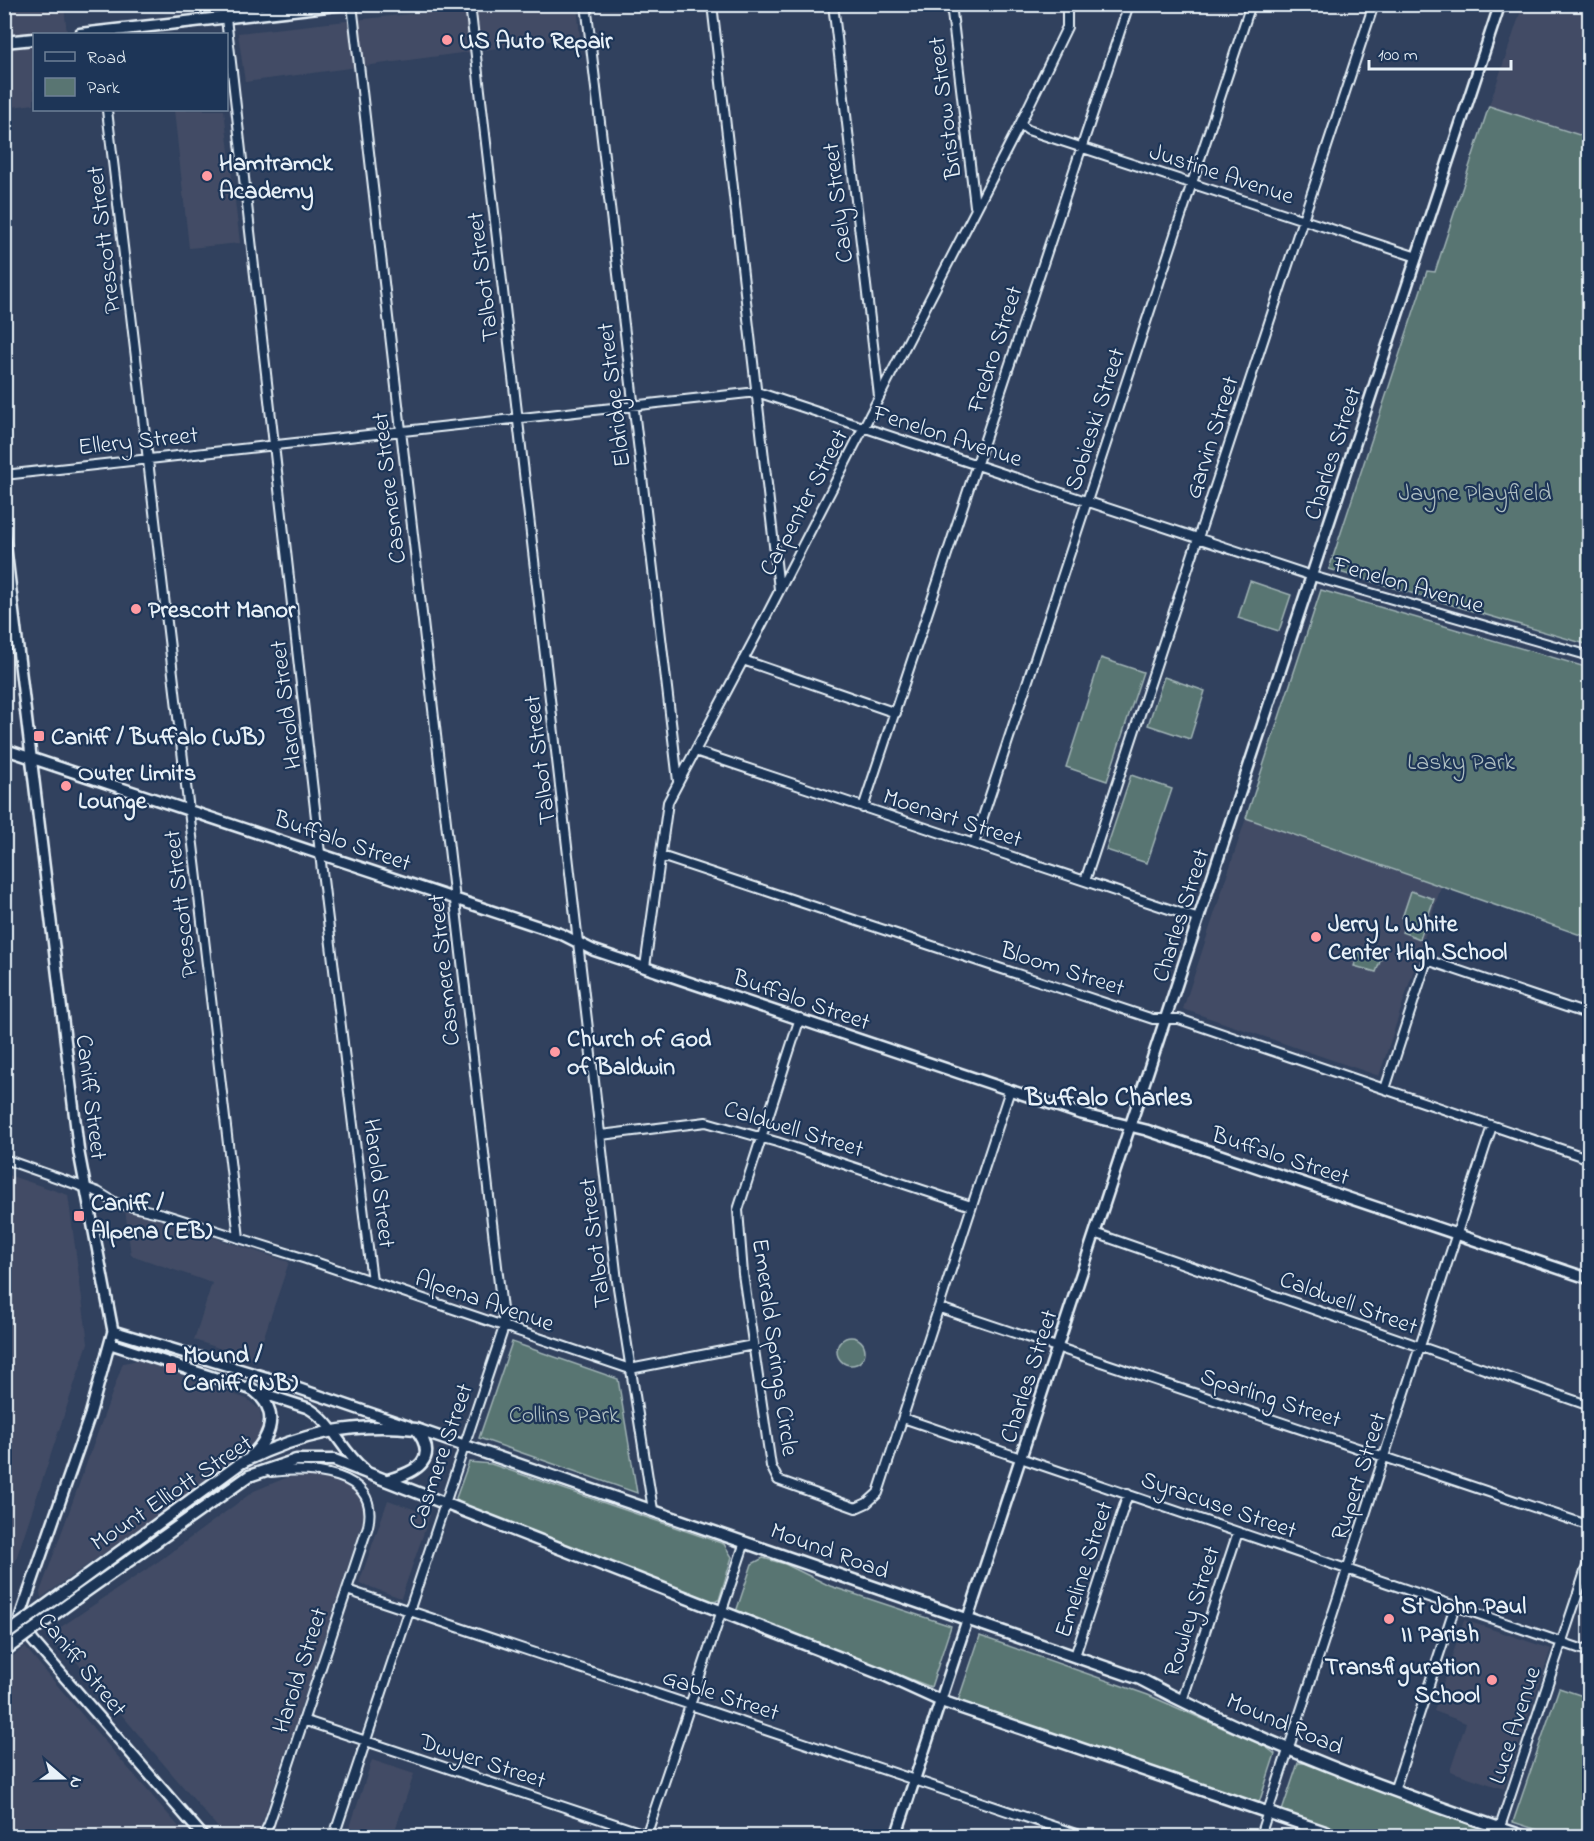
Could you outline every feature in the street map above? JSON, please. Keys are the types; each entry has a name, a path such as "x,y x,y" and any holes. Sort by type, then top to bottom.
{"main road":[{"path":"106,33 345,4"},
{"path":"4,42 33,39"},
{"path":"241,1463 266,1439 270,1424 265,1402 249,1387"},
{"name":"Mount Elliott Street","path":"4,1636 241,1463 285,1444 335,1432 379,1425 416,1429"},
{"path":"388,1480 410,1474 419,1468 425,1457 425,1440 416,1429"},
{"name":"Mound Road","path":"416,1429 653,1509 968,1622 1140,1679 1182,1701 1289,1748 1498,1833 1523,1836"},
{"name":"Mount Elliott Street","path":"4,1651 249,1476 296,1460 334,1460 367,1472"},
{"path":"367,1472 884,1675 941,1701 1337,1836"}],"street":[{"name":"Casmere Street","path":"334,1836 504,1327 352,4"},
{"name":"Talbot Street","path":"470,4 601,1135 630,1369 653,1509"},
{"name":"Eldridge Street","path":"586,4 678,782"},
{"path":"712,4 779,590"},
{"name":"Caely Street","path":"833,4 879,398"},
{"name":"Bristow Street","path":"951,4 975,207"},
{"name":"Carpenter Street","path":"645,967 668,802 1020,124 1067,27 1067,4"},
{"name":"Fredro Street","path":"863,808 1129,4"},
{"name":"Sobieski Street","path":"974,844 1251,4"},
{"name":"Garvin Street","path":"1085,881 1374,4"},
{"name":"Charles Street","path":"896,1836 1500,4"},
{"name":"Harold Street","path":"226,18 228,33"},
{"name":"Harold Street","path":"228,36 372,1281"},
{"name":"Prescott Street","path":"107,111 239,1238"},
{"name":"Justine Avenue","path":"1020,124 1028,130 1417,257"},
{"name":"Fenelon Avenue","path":"275,447 634,404 757,392 1312,576 1590,656"},
{"name":"Ellery Street","path":"4,475 275,447"},
{"name":"Caniff Street","path":"4,532 84,1187 113,1331 90,1415 20,1617 32,1639 203,1836"},
{"path":"743,660 896,713"},
{"name":"Buffalo Street","path":"4,749 561,934 593,950 1010,1090 1130,1127 1590,1279"},
{"name":"Moenart Street","path":"695,751 1198,919"},
{"name":"Bloom Street","path":"661,856 1153,1019 1179,1018 1590,1159"},
{"path":"1385,1089 1427,960 1590,1015"},
{"name":"Emerald Springs Circle","path":"800,1018 738,1210 743,1274 771,1466 778,1480 856,1508 867,1503 878,1493 1010,1090"},
{"name":"Caldwell Street","path":"601,1135 706,1122 971,1206"},
{"name":"Rupert Street","path":"1260,1836 1492,1126"},
{"name":"Alpena Avenue","path":"4,1159 84,1187 116,1203 163,1214 239,1238 630,1369 753,1345"},
{"name":"Caldwell Street","path":"1095,1233 1590,1406"},
{"name":"Sparling Street","path":"940,1308 1590,1526"},
{"name":"Mound Road","path":"113,1331 268,1378 416,1429"},
{"path":"111,1344 308,1408 322,1418 335,1432 351,1459 367,1472"},
{"name":"Syracuse Street","path":"903,1418 1590,1652"},
{"name":"Harold Street","path":"249,1476 286,1470 341,1476 360,1489 368,1504 369,1521 262,1836"},
{"name":"Emeline Street","path":"1075,1656 1128,1494"},
{"name":"Rowley Street","path":"1182,1701 1238,1532"},
{"path":"648,1836 720,1612 746,1542"},
{"name":"Luce Avenue","path":"1498,1833 1590,1557"},
{"name":"Gable Street","path":"347,1590 1082,1836"},
{"path":"1394,1791 1455,1606"},
{"name":"Dwyer Street","path":"303,1720 648,1836"}],"shaded area":[{"path":"577,4 580,37 245,82 238,33 491,5"},
{"path":"4,5 64,5 67,33 33,33 33,104 5,108"},
{"path":"1523,5 1589,5 1589,138 1489,106"},
{"name":"Hamtramck Academy","path":"174,111 224,111 240,243 189,248"},
{"name":"Jerry L. White Center High School","path":"1246,818 1441,887 1379,1076 1183,1009"},
{"path":"5,1174 68,1195 88,1343 5,1592"},
{"path":"125,1209 289,1262 256,1360 194,1340 212,1283 131,1255"},
{"path":"139,1360 247,1399 260,1410 262,1429 259,1439 249,1449 41,1598 40,1592 123,1363"},
{"path":"318,1475 344,1482 356,1491 366,1512 259,1832 254,1836 225,1836 52,1633 159,1561 254,1491 288,1477"},
{"path":"388,1500 430,1515 401,1598 359,1583"},
{"name":"Transfiguration School","path":"1464,1620 1551,1649 1504,1789 1450,1771 1466,1723 1434,1711"},
{"path":"25,1647 187,1836 5,1836 5,1662"},
{"path":"372,1760 414,1774 393,1836 347,1836"}],"green space":[{"name":"Jayne Playfield","path":"1489,106 1589,138 1589,645 1329,569 1427,271 1435,272"},
{"path":"1250,581 1291,595 1279,631 1238,618"},
{"name":"Lasky Park","path":"1321,590 1589,668 1589,938 1246,818"},
{"path":"1101,658 1143,672 1107,781 1066,767"},
{"path":"1164,677 1205,691 1190,739 1148,725"},
{"path":"1131,775 1172,789 1147,863 1106,850"},
{"path":"1411,891 1434,899 1420,939 1402,932 1407,920 1402,918"},
{"path":"1359,952 1381,959 1376,972 1354,966"},
{"path":"851,1337 861,1341 865,1351 861,1361 851,1365 841,1361 837,1351 841,1341"},
{"name":"Collins Park","path":"512,1342 618,1379 637,1493 479,1438"},
{"path":"469,1462 491,1464 724,1544 732,1557 719,1600 710,1601 460,1504 456,1498"},
{"path":"763,1558 785,1564 830,1586 951,1626 931,1687 736,1612 752,1564"},
{"path":"980,1636 1148,1695 1266,1747 1275,1754 1259,1803 958,1701"},
{"path":"1559,1688 1589,1698 1589,1836 1556,1836 1513,1822"},
{"path":"1298,1763 1306,1763 1488,1831 1486,1836 1356,1836 1282,1811"}],"place":[{"name":"US Auto Repair","path":"447,40"},
{"name":"Hamtramck Academy","path":"207,176"},
{"name":"Prescott Manor","path":"136,609"},
{"name":"Caniff / Buffalo (WB)","path":"39,736"},
{"name":"Outer Limits Lounge","path":"66,786"},
{"name":"Jerry L. White Center High School","path":"1316,937"},
{"name":"Church of God of Baldwin","path":"555,1052"},
{"name":"Caniff / Alpena (EB)","path":"79,1216"},
{"name":"Mound / Caniff (NB)","path":"171,1368"},
{"name":"St John Paul II Parish","path":"1389,1619"},
{"name":"Transfiguration School","path":"1492,1680"}],"district":[{"name":"Buffalo Charles","path":"1109,1096"}]}
